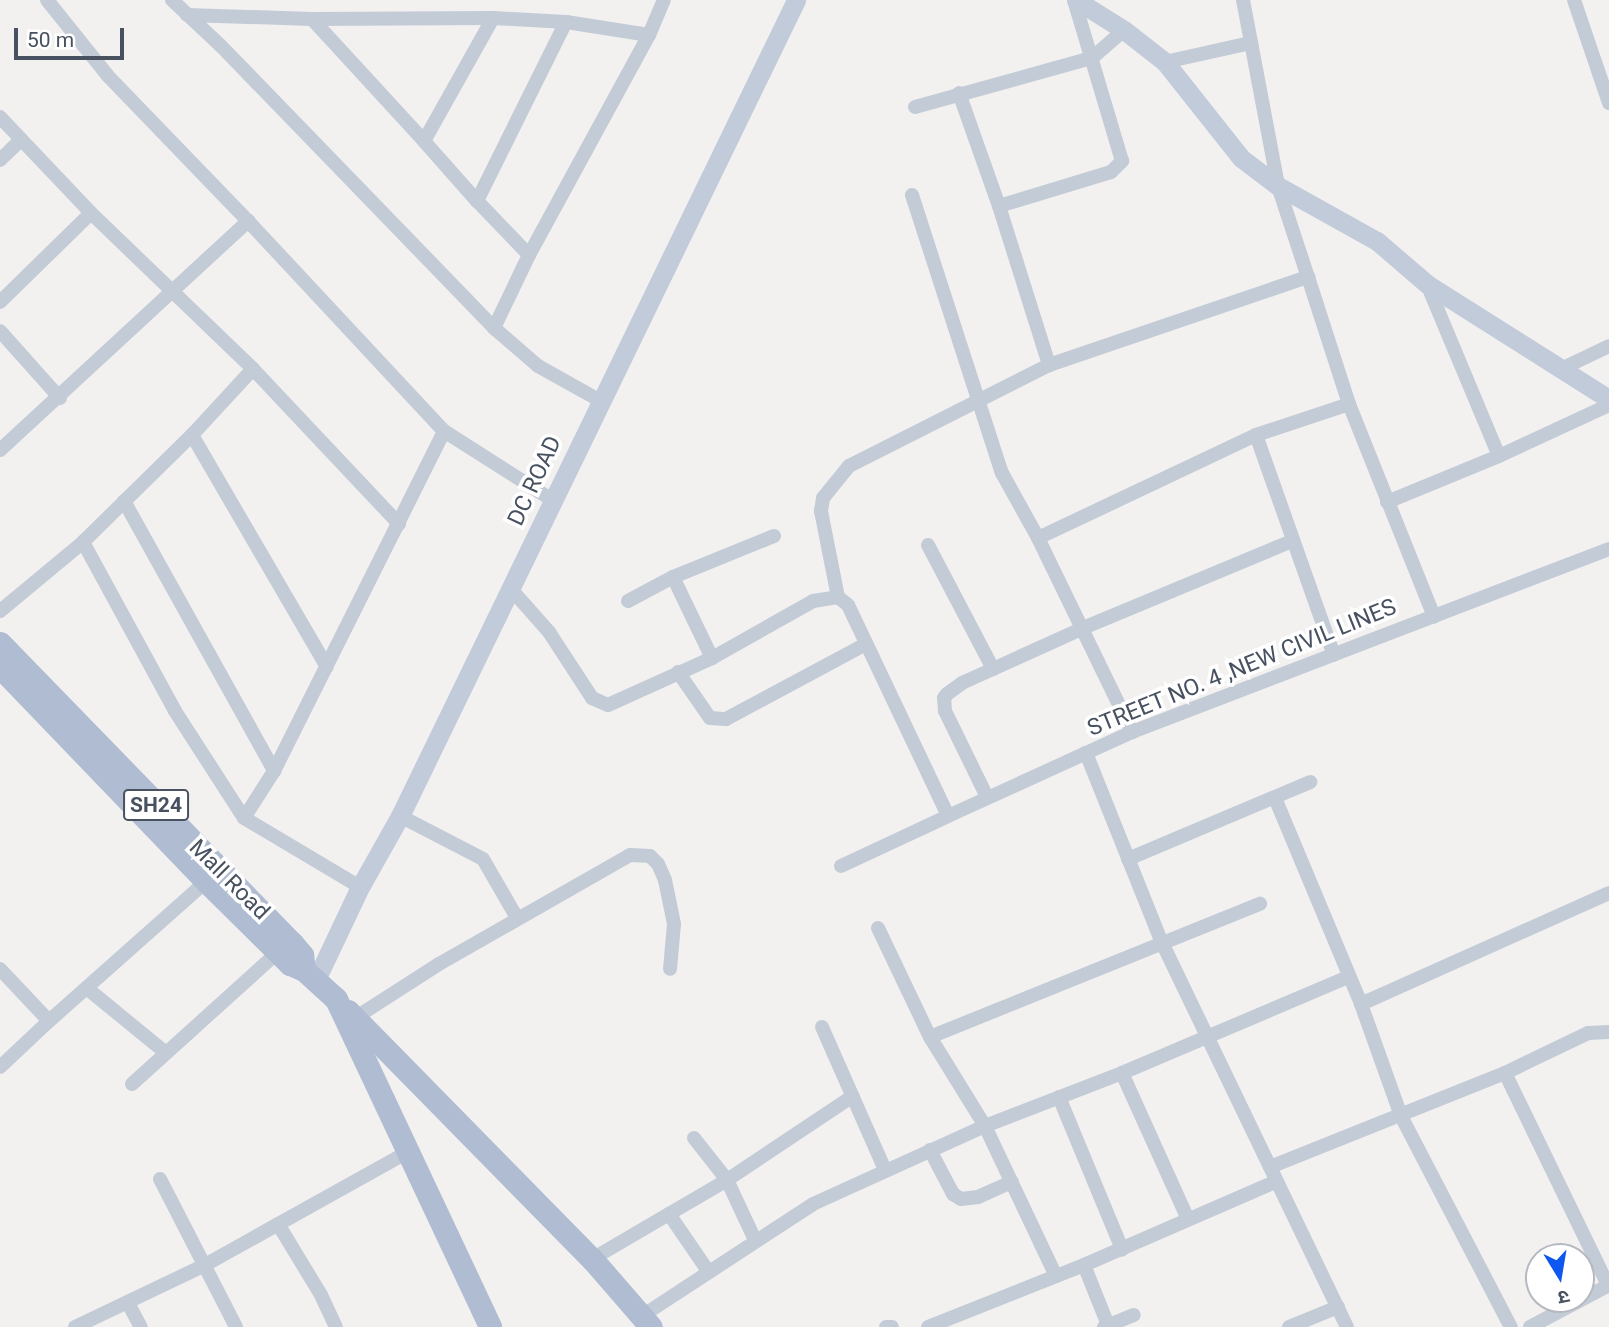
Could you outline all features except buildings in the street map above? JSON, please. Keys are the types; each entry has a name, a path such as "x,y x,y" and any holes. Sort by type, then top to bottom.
{"main road":[{"name":"Mall Road","path":"0,643 213,876 278,952 336,999 490,1327"},
{"name":"Mall Road","path":"0,667 213,876 292,943 302,955 310,976"},
{"path":"336,999 592,1259 646,1322"}],"street":[{"path":"47,0 107,76 248,221 444,431 554,500"},
{"path":"172,0 494,328 538,366 599,400"},
{"path":"494,328 528,255 649,35 664,0"},
{"name":"DC ROAD","path":"310,976 400,816 554,500 599,400 796,0"},
{"path":"1075,0 1124,30 1164,62 1241,158 1279,186 1377,242 1427,284 1559,370 1609,399"},
{"path":"999,206 1118,167 1122,161 1075,0"},
{"path":"1243,0 1279,186 1349,404 1434,617"},
{"path":"1574,0 1604,68 1609,103"},
{"path":"187,15 312,19 493,18 566,22 649,35"},
{"path":"424,141 493,18"},
{"path":"312,19 528,255"},
{"path":"477,201 566,22"},
{"path":"915,107 1092,58 1124,30"},
{"path":"1164,62 1251,43"},
{"path":"959,93 999,206 1049,365"},
{"path":"0,117 91,213 253,369 399,524"},
{"path":"0,160 21,140"},
{"path":"912,195 1002,474 1038,538 1132,732"},
{"path":"0,302 91,213"},
{"path":"0,450 60,398 169,290 248,221"},
{"path":"948,816 848,605 838,597 821,511 823,498 849,466 1049,365 1308,277"},
{"path":"1427,284 1499,456"},
{"path":"0,331 60,398"},
{"path":"1559,370 1609,346"},
{"path":"0,611 83,542 192,435 253,369"},
{"path":"1038,538 1256,435 1349,404"},
{"path":"1387,502 1499,456 1609,405"},
{"path":"244,818 274,771 444,431"},
{"path":"192,435 327,667"},
{"path":"1256,435 1334,655"},
{"path":"124,501 274,771"},
{"path":"628,601 673,577 774,536"},
{"path":"987,797 945,711 944,698 953,689 1083,628 1293,541"},
{"path":"83,542 175,711 244,818 360,887"},
{"path":"928,545 993,669"},
{"name":"STREET NO. 4 ,NEW CIVIL LINES","path":"1347,1327 1209,1035 1162,943 1086,753 1132,732 1609,549"},
{"path":"673,577 712,658"},
{"path":"510,588 549,632 592,698 600,703 616,702 712,658 813,601 838,597"},
{"path":"678,672 710,718 726,719 866,644"},
{"path":"841,866 1086,753"},
{"path":"1128,859 1310,782"},
{"path":"1275,798 1361,1004 1401,1116 1511,1327"},
{"path":"400,816 483,859 517,918"},
{"path":"355,1018 517,918 630,855 650,856 658,864 665,880 674,924 670,969"},
{"path":"0,1067 213,876"},
{"path":"1361,1004 1609,893"},
{"path":"930,1037 1260,904"},
{"path":"878,928 930,1037 985,1126 1056,1276"},
{"path":"132,1084 278,952"},
{"path":"0,969 49,1021"},
{"path":"646,1322 708,1271 813,1204 985,1126 1122,1073 1348,977"},
{"path":"89,989 166,1053"},
{"path":"822,1027 885,1170"},
{"path":"1270,1167 1505,1073 1588,1033 1609,1032"},
{"path":"1122,1073 1188,1219"},
{"path":"1505,1073 1608,1285 1534,1326"},
{"path":"592,1259 727,1180 852,1096"},
{"path":"1059,1097 1122,1249"},
{"path":"694,1138 727,1180 755,1240"},
{"path":"930,1150 953,1194 961,1199 978,1197 1012,1182"},
{"path":"75,1327 203,1266 408,1152"},
{"path":"160,1179 236,1327"},
{"path":"928,1327 1084,1265 1277,1181"},
{"path":"669,1214 708,1271"},
{"path":"278,1224 321,1296 336,1327"},
{"path":"1084,1265 1106,1326 1134,1315"},
{"path":"128,1303 141,1327"},
{"path":"1289,1327 1338,1307"},
{"path":"886,1327 892,1327"}]}
